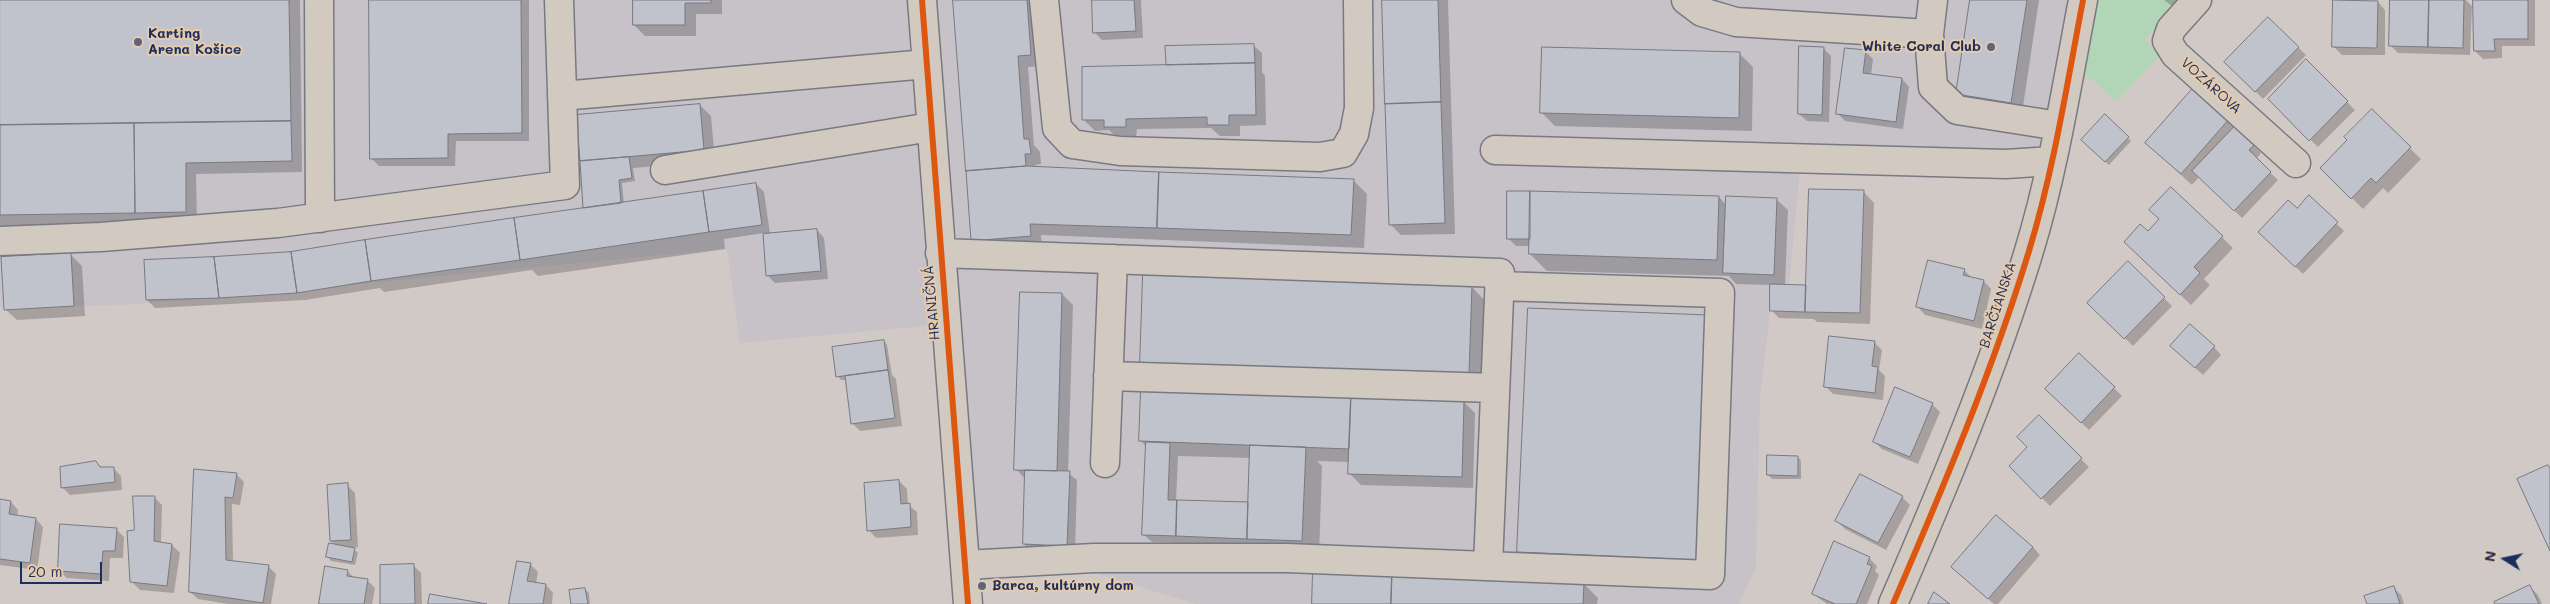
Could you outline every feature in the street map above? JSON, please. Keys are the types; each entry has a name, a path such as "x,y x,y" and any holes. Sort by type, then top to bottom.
{"street":[{"path":"319,0 320,218"},
{"path":"0,241 101,237 320,218 566,185 559,0"},
{"name":"HRANIČNÁ","path":"922,0 968,604"},
{"path":"1044,0 1057,128 1072,144 1120,151 1320,157 1342,153 1354,134 1359,108 1358,0"},
{"path":"1686,0 1702,12 1736,22 1929,34"},
{"path":"1933,0 1929,34 1933,87 1957,110 2059,126"},
{"name":"BARČIANSKA","path":"1893,604 1966,434 2001,338 2030,250 2052,161 2083,0"},
{"name":"VOZÁROVA","path":"2197,0 2171,29 2167,41 2175,54 2296,163"},
{"path":"562,96 927,64"},
{"path":"665,170 931,127"},
{"path":"1495,150 2006,164 2052,161"},
{"path":"940,253 1500,273 1488,566"},
{"path":"1105,463 1113,259"},
{"path":"965,565 1094,558 1286,558 1710,575 1720,293 1499,286"},
{"path":"1108,376 1495,388"}],"shaded area":[{"path":"0,0 2083,0 2052,161 1801,158 1789,284 1770,284 1770,311 1760,398 1756,567 1739,604 1196,604 1081,569 965,565 946,324 740,343 727,249 379,282 295,292 121,305 0,308"}],"green space":[{"path":"2093,0 2182,0 2145,39 2160,55 2117,101 2082,72"}],"building":[{"path":"0,0 289,0 291,121 0,125"},
{"path":"369,0 521,0 522,133 448,134 448,158 370,159"},
{"path":"633,0 711,0 711,3 685,3 685,25 633,25"},
{"path":"953,0 1027,0 1031,55 1018,56 1024,139 1029,139 1031,154 1025,154 1026,166 966,171"},
{"path":"1092,0 1134,0 1136,31 1093,33"},
{"path":"1382,0 1438,0 1441,102 1385,104"},
{"name":"White Coral Club","path":"1970,0 2027,0 2011,103 1956,94"},
{"path":"2333,0 2378,1 2377,48 2332,47"},
{"path":"2390,0 2429,0 2428,47 2389,46"},
{"path":"2429,0 2464,0 2463,48 2428,47"},
{"path":"2473,0 2528,0 2528,39 2494,39 2495,51 2474,51"},
{"path":"2268,17 2299,47 2255,92 2224,62"},
{"path":"1254,44 1255,63 1166,65 1165,46"},
{"path":"1799,46 1824,47 1822,115 1798,114"},
{"path":"1542,47 1740,52 1739,118 1540,113"},
{"path":"1845,48 1866,50 1863,73 1902,78 1896,122 1836,114"},
{"path":"2306,59 2348,101 2309,141 2268,99"},
{"path":"1255,63 1256,115 1229,115 1229,125 1207,125 1207,117 1126,119 1126,127 1104,127 1104,120 1082,120 1082,67"},
{"path":"2194,87 2230,118 2181,174 2145,143"},
{"path":"1441,102 1445,223 1389,225 1385,104"},
{"path":"700,104 704,150 580,161 576,115"},
{"path":"2372,109 2411,147 2376,183 2371,178 2351,199 2320,168 2347,140 2344,137"},
{"path":"2105,114 2129,137 2105,162 2081,140"},
{"path":"291,121 292,161 186,163 186,212 135,213 134,123"},
{"path":"134,123 135,213 0,215 0,125"},
{"path":"2235,126 2254,145 2249,150 2271,172 2234,211 2192,171"},
{"path":"629,157 632,178 619,180 621,203 583,208 580,161"},
{"path":"1026,166 1159,172 1157,228 1030,224 1031,236 971,241 966,171"},
{"path":"1159,172 1354,179 1351,235 1157,228"},
{"path":"756,183 762,225 709,232 703,191"},
{"path":"2171,187 2223,236 2194,267 2200,273 2180,295 2124,242 2140,224 2148,231 2159,219 2149,210"},
{"path":"1809,189 1864,190 1860,313 1805,312"},
{"path":"703,191 709,232 520,260 514,218"},
{"path":"1507,191 1530,191 1530,239 1507,239"},
{"path":"1530,191 1719,196 1717,260 1529,254"},
{"path":"2309,195 2338,222 2295,267 2258,232 2288,200 2297,208"},
{"path":"1726,196 1777,198 1774,275 1723,273"},
{"path":"514,218 520,260 371,281 365,240"},
{"path":"817,229 821,271 766,276 763,234"},
{"path":"365,240 371,281 297,293 291,252"},
{"path":"291,252 297,293 219,298 214,257"},
{"path":"71,253 74,306 4,310 1,257"},
{"path":"214,257 219,298 146,300 144,260"},
{"path":"1928,260 1965,269 1963,275 1984,280 1974,321 1916,307"},
{"path":"2128,261 2165,297 2124,339 2087,303"},
{"path":"1143,275 1472,285 1469,374 1140,364"},
{"path":"1770,284 1806,285 1805,312 1770,311"},
{"path":"1020,292 1062,293 1057,471 1014,470"},
{"path":"1528,308 1708,315 1698,560 1517,552"},
{"path":"2190,324 2215,346 2195,368 2170,346"},
{"path":"1829,336 1875,341 1872,366 1878,367 1875,393 1824,387"},
{"path":"884,340 888,370 836,377 832,347"},
{"path":"2079,353 2115,387 2081,423 2045,389"},
{"path":"888,370 895,418 851,424 845,376"},
{"path":"1895,387 1933,403 1910,457 1873,442"},
{"path":"1141,389 1351,397 1349,449 1139,441"},
{"path":"1351,397 1464,401 1462,477 1348,474"},
{"path":"2039,415 2082,458 2041,499 2009,466 2027,447 2017,437"},
{"path":"1146,442 1170,443 1168,500 1177,500 1176,536 1142,535"},
{"path":"1250,445 1306,447 1302,541 1247,539"},
{"path":"1767,455 1798,456 1798,476 1767,475"},
{"path":"96,461 100,467 114,467 115,482 61,488 60,467"},
{"path":"2548,465 2550,468 2550,551 2517,479"},
{"path":"194,469 237,473 233,498 225,497 226,560 269,565 263,603 189,592"},
{"path":"1025,470 1070,471 1067,546 1023,544"},
{"path":"1860,474 1903,496 1878,543 1835,521"},
{"path":"899,480 901,504 910,503 911,527 867,531 864,483"},
{"path":"348,483 351,540 330,541 327,485"},
{"path":"133,496 155,496 154,541 172,544 167,586 130,582 127,531 134,530"},
{"path":"0,499 11,501 9,514 36,518 30,563 0,559"},
{"path":"1177,500 1248,502 1247,539 1176,536"},
{"path":"1996,515 2033,547 1988,599 1951,567"},
{"path":"60,524 117,528 115,551 103,551 101,574 58,571"},
{"path":"1834,541 1870,557 1867,564 1872,566 1856,604 1835,604 1812,594"},
{"path":"329,543 355,548 352,562 326,557"},
{"path":"517,561 531,563 527,581 546,584 543,604 509,604"},
{"path":"414,564 415,604 380,604 380,565"},
{"path":"325,566 348,570 347,576 368,579 364,604 319,604"},
{"path":"1313,571 1392,575 1391,604 1312,604"},
{"path":"1392,575 1584,583 1583,604 1391,604"},
{"path":"2530,585 2539,604 2495,604 2494,602"},
{"path":"2394,586 2400,604 2367,604 2364,596"},
{"path":"585,588 588,604 571,604 569,590"},
{"path":"1934,592 1950,604 1928,604"},
{"path":"430,594 487,604 428,604"}],"cycle path":[{"path":"922,0 968,604"},
{"path":"1893,604 1983,385 2015,296 2046,189 2083,0"}],"place":[{"name":"Karting Arena Košice","path":"138,42"},
{"name":"White Coral Club","path":"1991,47"},
{"name":"Barca, kultúrny dom","path":"982,586"}]}
